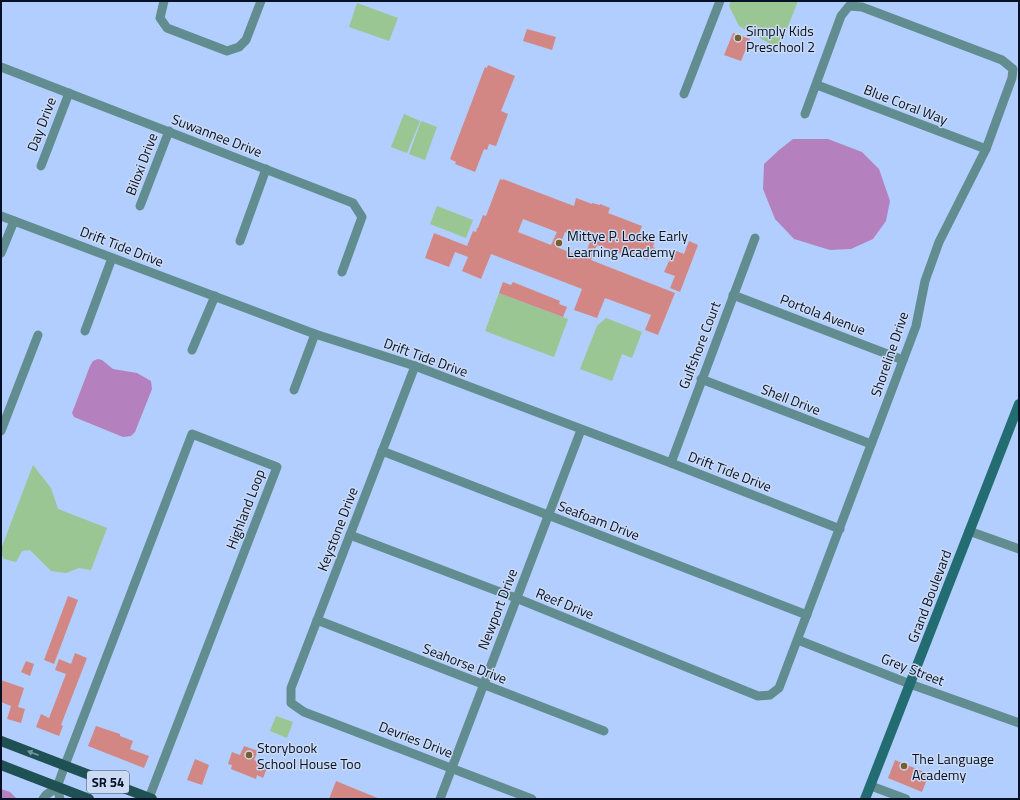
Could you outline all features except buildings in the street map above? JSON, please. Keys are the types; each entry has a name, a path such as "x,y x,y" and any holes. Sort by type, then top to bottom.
{"main road":[{"name":"Grand Boulevard","path":"865,799 1019,404"},
{"name":"SR 54","path":"1,741 151,798"},
{"name":"SR 54","path":"1,765 89,799"}],"street":[{"path":"164,1 160,18 167,28 227,50 239,47 246,40 262,1"},
{"path":"684,94 720,1"},
{"name":"Shoreline Drive","path":"770,695 779,688 798,640 916,326 925,281 938,242 986,150 1014,69 1002,60 862,7 849,6 841,16 817,85"},
{"name":"Suwannee Drive","path":"1,67 353,202 362,217 342,272"},
{"path":"805,114 817,85"},
{"name":"Blue Coral Way","path":"817,85 986,150"},
{"name":"Day Drive","path":"40,166 68,93"},
{"name":"Biloxi Drive","path":"140,206 169,132"},
{"path":"240,241 266,169"},
{"name":"Drift Tide Drive","path":"1,216 315,334 415,366 840,529"},
{"path":"1,252 14,221"},
{"name":"Gulfshore Court","path":"671,463 701,379 755,238"},
{"path":"85,331 112,258"},
{"name":"Portola Avenue","path":"733,295 903,360"},
{"path":"192,350 215,296"},
{"path":"294,390 315,334"},
{"path":"1,431 38,335"},
{"name":"Keystone Drive","path":"291,703 291,688 415,366"},
{"name":"Shell Drive","path":"701,379 871,444"},
{"name":"Newport Drive","path":"440,799 581,430"},
{"name":"Highland Loop","path":"65,765 192,434 242,453 277,467 151,798"},
{"name":"Seafoam Drive","path":"382,451 807,615"},
{"path":"969,531 1019,549"},
{"name":"Reef Drive","path":"350,535 516,598 758,696 770,695"},
{"name":"Seahorse Drive","path":"317,620 604,731"},
{"name":"Grey Street","path":"798,640 910,684 1019,724"},
{"name":"Devries Drive","path":"291,703 304,712 532,799"},
{"path":"43,799 57,787 65,765"},
{"path":"871,786 906,799"},
{"path":"57,787 60,799"}],"green space":[{"path":"731,1 798,1 779,49 739,26 729,6"},
{"path":"357,3 398,18 389,41 349,27"},
{"path":"404,114 420,121 407,153 391,147"},
{"path":"421,121 437,127 425,160 409,154"},
{"path":"437,206 473,220 466,238 430,224"},
{"path":"499,293 568,319 554,357 485,331"},
{"path":"606,318 642,332 632,358 622,354 612,381 580,369 597,326"},
{"path":"33,465 51,488 58,509 107,528 91,570 79,568 66,573 51,571 30,550 22,551 16,562 4,559 1,554 1,549"},
{"path":"276,716 293,722 287,738 270,731"}],"shaded area":[{"path":"793,139 828,139 862,152 879,169 890,201 886,221 873,239 851,249 830,250 794,239 775,219 763,189 764,164"},
{"path":"98,359 102,360 113,369 137,373 151,381 152,389 135,432 131,436 123,437 74,417 72,413 90,366 93,361"},
{"path":"1,789 10,792 17,799 1,799"}],"place":[{"name":"Simply Kids Preschool 2","path":"738,38"},
{"name":"Mittye P. Locke Early Learning Academy","path":"559,243"},
{"name":"Storybook School House Too","path":"249,755"},
{"name":"The Language Academy","path":"904,766"}]}
